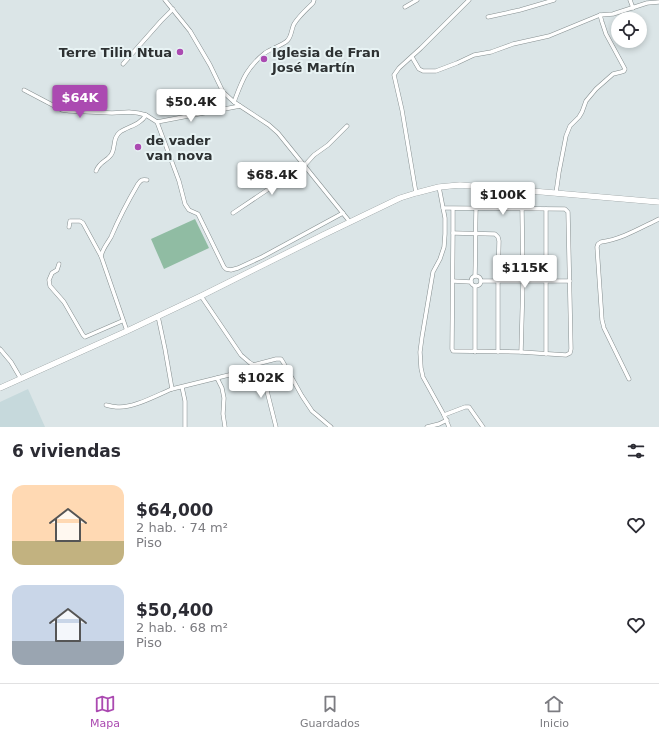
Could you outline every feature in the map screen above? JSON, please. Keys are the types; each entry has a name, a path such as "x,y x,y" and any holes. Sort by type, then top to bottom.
{"main road":[{"path":"0,388 127,331 350,222 416,192 439,187 460,185 659,202"}],"street":[{"path":"165,0 190,31 210,65 223,92 234,102 269,125 278,133 350,222"},
{"path":"234,102 245,74 266,52 288,39 299,17 313,3 314,0"},
{"path":"405,7 417,0"},
{"path":"488,17 520,10 554,0"},
{"path":"630,0 633,8"},
{"path":"416,192 402,110 394,74 466,1"},
{"path":"412,57 418,69 423,71 436,70 513,44 549,36 600,15 613,14 659,2"},
{"path":"123,64 173,9"},
{"path":"556,193 566,136 570,126 579,117 586,101 596,89 613,74 624,71 625,69 606,34 600,15"},
{"path":"24,90 62,110 138,113 146,115 157,122 179,181 185,204 189,210 198,214 226,269 232,270 262,257 343,213"},
{"path":"157,122 240,106"},
{"path":"96,171 100,163 104,162 112,154 117,135 143,120 146,115"},
{"path":"233,213 304,166 314,155 328,145 348,126"},
{"path":"102,256 103,250 138,184 141,180 147,180"},
{"path":"471,282 471,279 475,276 477,186"},
{"path":"439,187 445,218 444,247 433,272 420,352 421,368 424,377 447,420 449,427"},
{"path":"443,208 453,208 476,208 522,209 565,209 568,212 570,353 566,355 521,352 453,351 453,208"},
{"path":"521,352 523,281 522,209"},
{"path":"546,209 546,354"},
{"path":"629,379 604,328 602,320 597,247 601,242 631,233 659,219"},
{"path":"68,227 70,221 80,221 83,223 102,256 122,321 127,331"},
{"path":"453,232 495,234 498,237 498,352"},
{"path":"59,264 57,270 52,273 49,280 50,286 64,302 83,335 85,336 122,321"},
{"path":"475,276 480,278 481,281 570,281"},
{"path":"453,281 471,282 472,285 475,286 475,352"},
{"path":"475,286 479,285 481,281"},
{"path":"201,296 241,355 258,368 265,383 276,427"},
{"path":"158,316 172,389"},
{"path":"0,349 11,362 21,379"},
{"path":"106,405 125,407 135,405 172,389 233,374 253,365 281,359 312,411 331,427"},
{"path":"217,378 222,388 224,398 223,414 225,427"},
{"path":"182,387 185,401 185,427"},
{"path":"444,415 465,407 468,408 483,427"},
{"path":"427,427 447,420"}],"shaded area":[{"path":"28,389 45,427 0,427 0,402"}],"green space":[{"path":"195,219 209,248 164,269 151,239"}],"place":[{"name":"Terre Tilin Ntua","path":"180,52"},
{"name":"Iglesia de Fran José Martín","path":"264,59"},
{"name":"de vader van nova","path":"138,147"}]}
